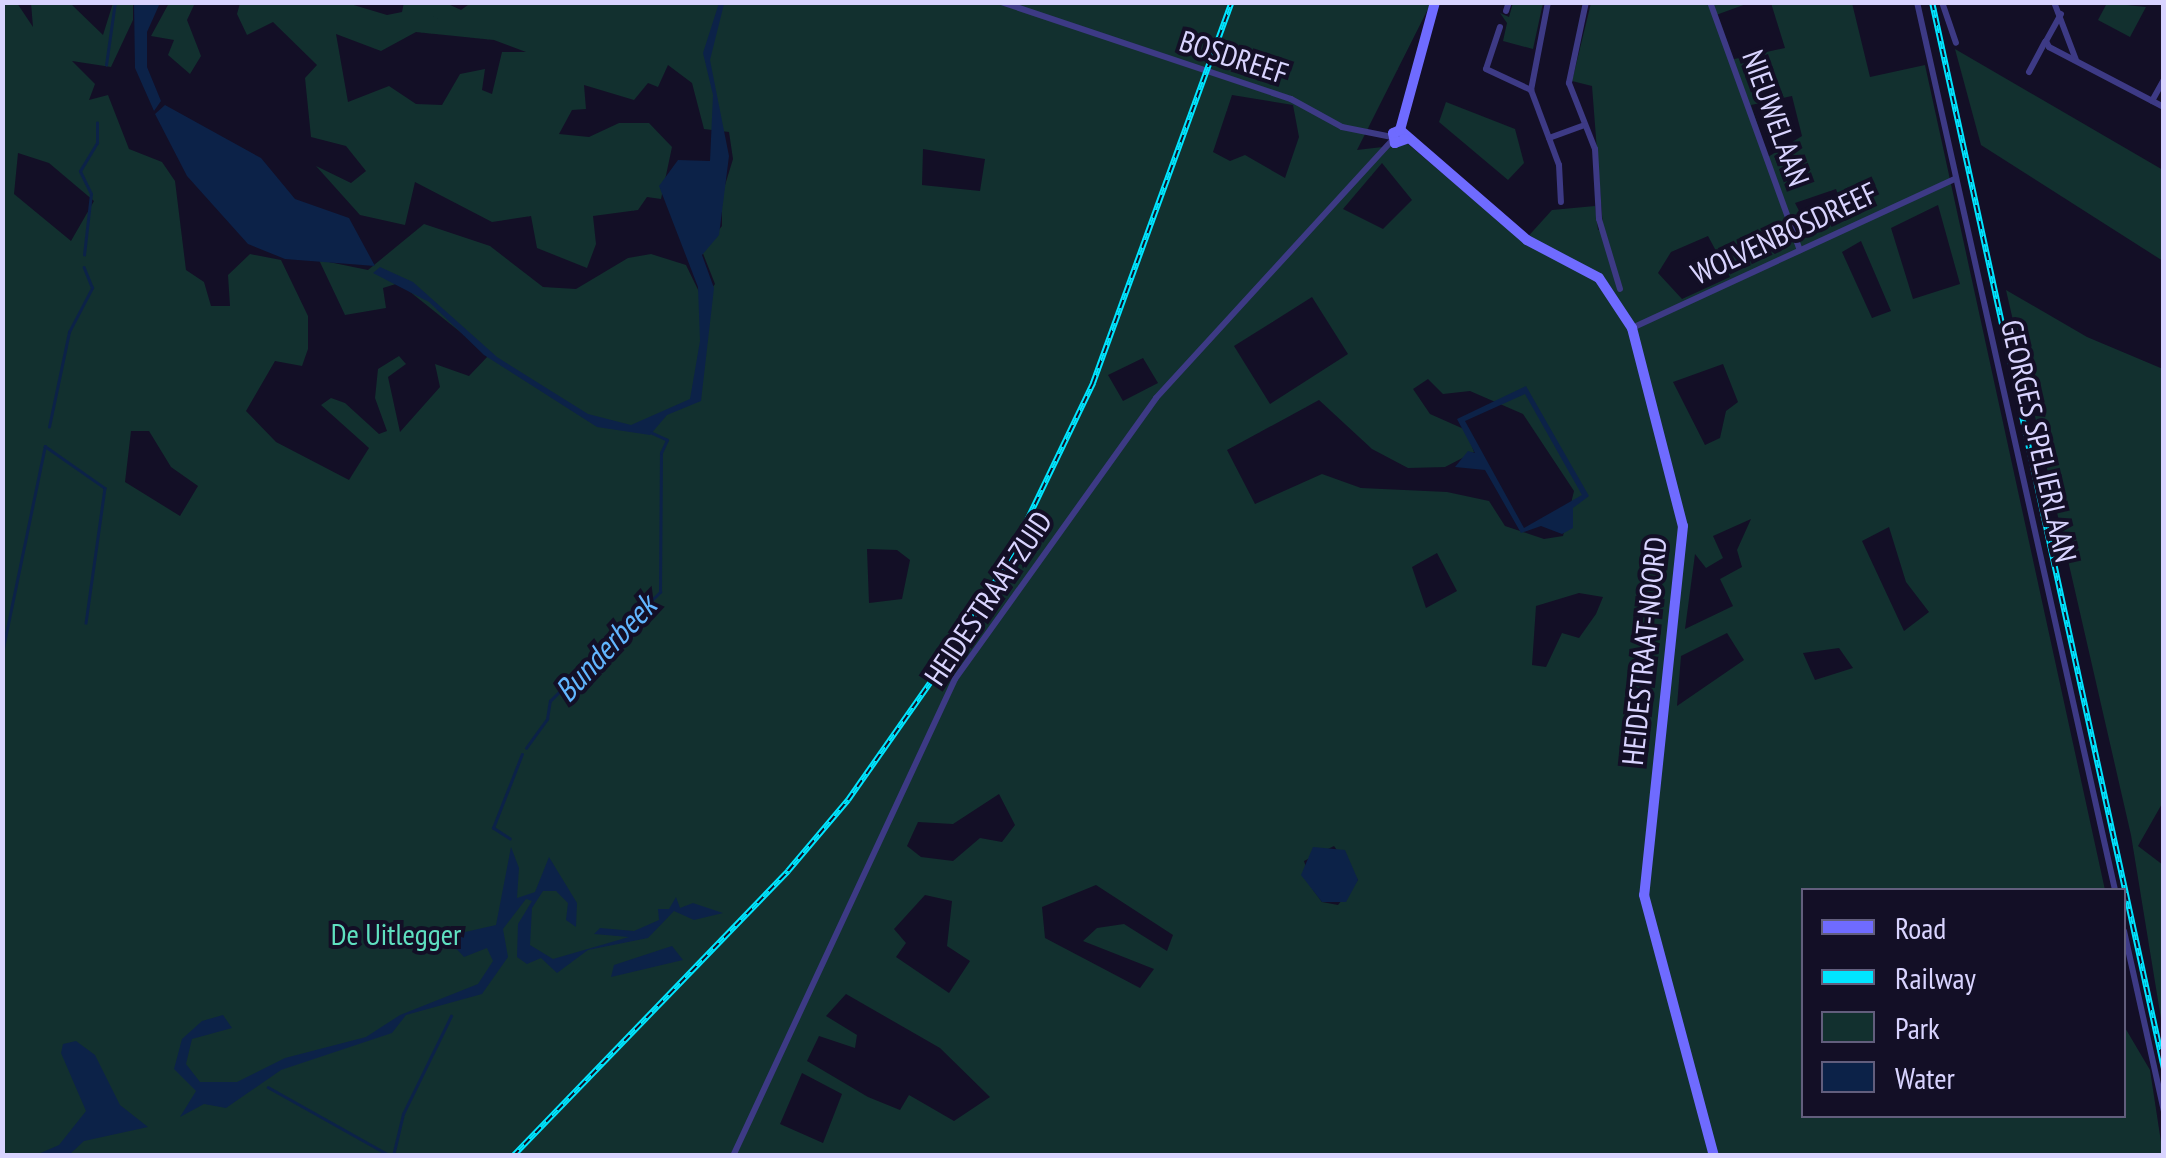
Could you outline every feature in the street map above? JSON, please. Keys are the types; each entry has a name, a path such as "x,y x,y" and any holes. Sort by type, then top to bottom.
{"street":[{"name":"BOSDREEF","path":"1002,2 1291,99 1342,127 1398,136"},
{"path":"1398,136 1436,2"},
{"path":"1548,2 1532,90 1549,138 1561,202"},
{"path":"1586,2 1569,78 1595,149 1599,219 1620,290"},
{"name":"NIEUWELAAN","path":"1710,2 1800,250"},
{"name":"GEORGES SPELIERLAAN","path":"1917,2 2114,888"},
{"path":"1942,2 1956,42"},
{"path":"2054,2 2061,14 2062,38 2079,63"},
{"path":"2029,72 2061,14"},
{"path":"1500,27 1486,69 1532,90"},
{"path":"2046,41 2079,63 2164,107"},
{"path":"2152,102 2164,79"},
{"path":"1549,138 1585,124"},
{"name":"HEIDESTRAAT-NOORD","path":"1398,136 1527,240 1598,278 1632,328 1683,526 1644,896 1714,1156"},
{"name":"HEIDESTRAAT-ZUID","path":"733,1156 954,679 1156,398 1398,136"},
{"name":"WOLVENBOSDREEF","path":"1632,328 1955,179"},
{"path":"2126,940 2164,1112"}],"green space":[{"name":"De Uitlegger","path":"404,2 446,3 461,10 472,2 1431,3 1357,150 1408,144 1523,242 1552,210 1595,206 1598,230 1603,228 1592,86 1572,81 1591,3 1749,3 1716,15 1730,60 1785,48 1771,3 1852,3 1870,77 1925,65 2105,888 1801,888 1801,1118 2126,1118 2126,1029 2150,1070 2163,1155 3,1155 2,3 17,3 33,27 31,3 70,3 103,35 113,3 133,3 133,20 111,67 72,61 95,84 89,100 108,95 129,149 162,162 175,181 186,270 204,282 211,306 230,306 228,275 250,254 281,260 308,316 308,349 302,366 275,361 246,411 276,442 349,480 369,448 321,405 331,398 345,403 379,434 387,431 375,398 378,369 399,356 406,364 388,377 400,432 440,387 435,364 469,376 489,355 399,283 383,288 386,308 345,315 319,260 368,270 424,224 490,246 543,287 576,289 628,258 651,254 686,265 703,300 715,284 702,251 722,226 722,195 733,159 729,132 704,129 692,83 668,65 658,87 648,83 634,100 584,85 586,109 572,110 559,134 589,137 619,123 649,123 672,147 661,199 647,197 638,210 593,216 596,244 587,268 537,248 531,216 492,222 415,182 405,225 360,215 316,166 351,183 366,171 346,146 311,137 305,78 317,65 273,22 247,35 237,14 240,3 347,3 387,15 402,12","holes":["416,32 494,40 526,52 502,52 492,94 482,90 485,69 460,74 442,105 416,104 389,86 348,102 336,34 381,51","1232,95 1293,105 1299,137 1285,178 1245,155 1230,161 1213,152","1792,96 1802,136 1768,157 1751,105","923,149 985,159 980,191 922,185","18,153 49,163 94,201 71,241 14,194","1382,163 1412,200 1383,229 1343,209","1836,189 1846,217 1811,234 1795,203","1938,205 1960,284 1913,299 1891,228","1708,236 1730,277 1682,299 1658,273 1671,252","1861,241 1891,311 1872,318 1842,252","1312,297 1348,354 1270,404 1234,346","1143,358 1158,383 1123,401 1108,375","1723,364 1738,402 1726,411 1720,438 1705,445 1673,382","1428,379 1443,394 1470,391 1523,414 1574,491 1563,536 1544,539 1505,526 1489,501 1447,492 1361,488 1322,474 1255,504 1227,450 1319,400 1372,449 1408,468 1445,467 1474,452 1466,430 1430,414 1413,389","131,431 149,431 171,467 198,486 180,516 125,482","1751,519 1737,550 1742,567 1720,579 1733,606 1685,629 1695,554 1706,568 1723,558 1713,536","1889,527 1906,582 1929,612 1904,631 1862,541","867,549 897,550 910,560 902,599 869,603","1437,553 1457,591 1426,608 1412,567","1579,593 1603,597 1579,638 1562,633 1546,667 1532,665 1536,606","1727,633 1744,660 1677,706 1681,656","1839,648 1853,668 1815,680 1803,653","999,794 1015,825 1002,842 980,838 953,861 921,857 907,846 918,822 953,824","1334,846 1358,880 1338,905 1322,902 1313,890 1304,861","1096,885 1173,935 1167,951 1124,924 1097,928 1083,941 1154,969 1140,988 1045,938 1042,907","925,895 952,901 947,946 970,961 949,993 896,957 906,943 894,929","846,994 940,1048 990,1097 954,1121 909,1095 900,1110 868,1097 807,1061 819,1036 855,1048 857,1035 826,1016","802,1073 842,1094 823,1143 780,1124"]},
{"path":"169,3 195,3 187,20 201,56 190,74 168,55 174,40 151,36"},
{"path":"1513,3 1543,3 1533,49 1503,41 1507,23 1500,13 1509,17"},
{"path":"2107,3 2146,7 2130,37 2098,20"},
{"path":"1955,49 2163,170 2163,261 1981,145"},
{"path":"1446,102 1515,129 1524,163 1508,180 1439,122"},
{"path":"2006,290 2087,337 2163,369 2163,802 2138,846 2163,865 2163,1031 2131,835"}],"water":[{"path":"134,3 160,3 147,32 147,67 161,101 154,111 135,68"},
{"path":"719,3 724,4 710,60 729,156 719,235 702,255 714,288 701,401 667,415 650,435 597,427 484,355 429,302 373,273 380,267 413,282 497,357 588,414 631,425 690,399 700,341 698,287 659,186 678,160 710,161 713,95 703,53"},
{"path":"165,105 261,158 295,199 349,218 375,266 285,259 248,244 187,176 155,114"},
{"path":"1526,386 1589,496 1573,508 1573,528 1562,534 1541,526 1521,533 1485,470 1455,467 1468,451 1475,453 1457,419","holes":["1525,394 1582,495 1524,528 1465,421"]},
{"path":"511,847 519,868 517,898 535,892 549,857 577,903 576,927 566,920 568,903 556,891 543,891 532,908 530,945 553,959 629,937 594,934 600,928 634,931 659,920 658,909 669,909 676,897 680,908 693,903 723,913 694,920 674,911 648,938 588,950 557,973 541,958 527,964 517,957 518,924 532,901 526,899 503,929 508,957 482,994 406,1015 392,1033 281,1070 226,1108 204,1104 180,1117 196,1091 174,1069 182,1039 202,1021 223,1015 232,1028 192,1039 186,1064 200,1082 237,1082 285,1058 366,1037 400,1015 478,984 493,961 487,948 464,957 453,945 426,950 443,937 496,925"},
{"path":"1313,847 1345,850 1358,880 1346,902 1322,902 1301,875"},
{"path":"672,946 683,960 611,977 614,965"},
{"path":"76,1041 95,1055 120,1105 148,1127 84,1141 69,1155 36,1155 59,1145 86,1111 61,1053 63,1044"}],"waterway":[{"path":"106,65 115,2"},
{"path":"84,255 91,194 80,171 97,143 97,123"},
{"path":"49,427 69,332 92,288 84,268"},
{"name":"Bunderbeek","path":"526,748 547,719 550,701 660,592 661,453 667,440 651,433"},
{"path":"2,653 45,446 105,488 86,623"},
{"name":"Bunderbeek","path":"510,839 493,828 522,754"},
{"name":"Bunderbeek","path":"393,1156 403,1114 451,1016"},
{"path":"268,1087 391,1156"}],"railway":[{"path":"513,1156 788,871 848,800 963,636 1007,562 1093,383 1232,2"},
{"path":"1932,2 2125,888"},
{"path":"2126,894 2164,1069"}]}
